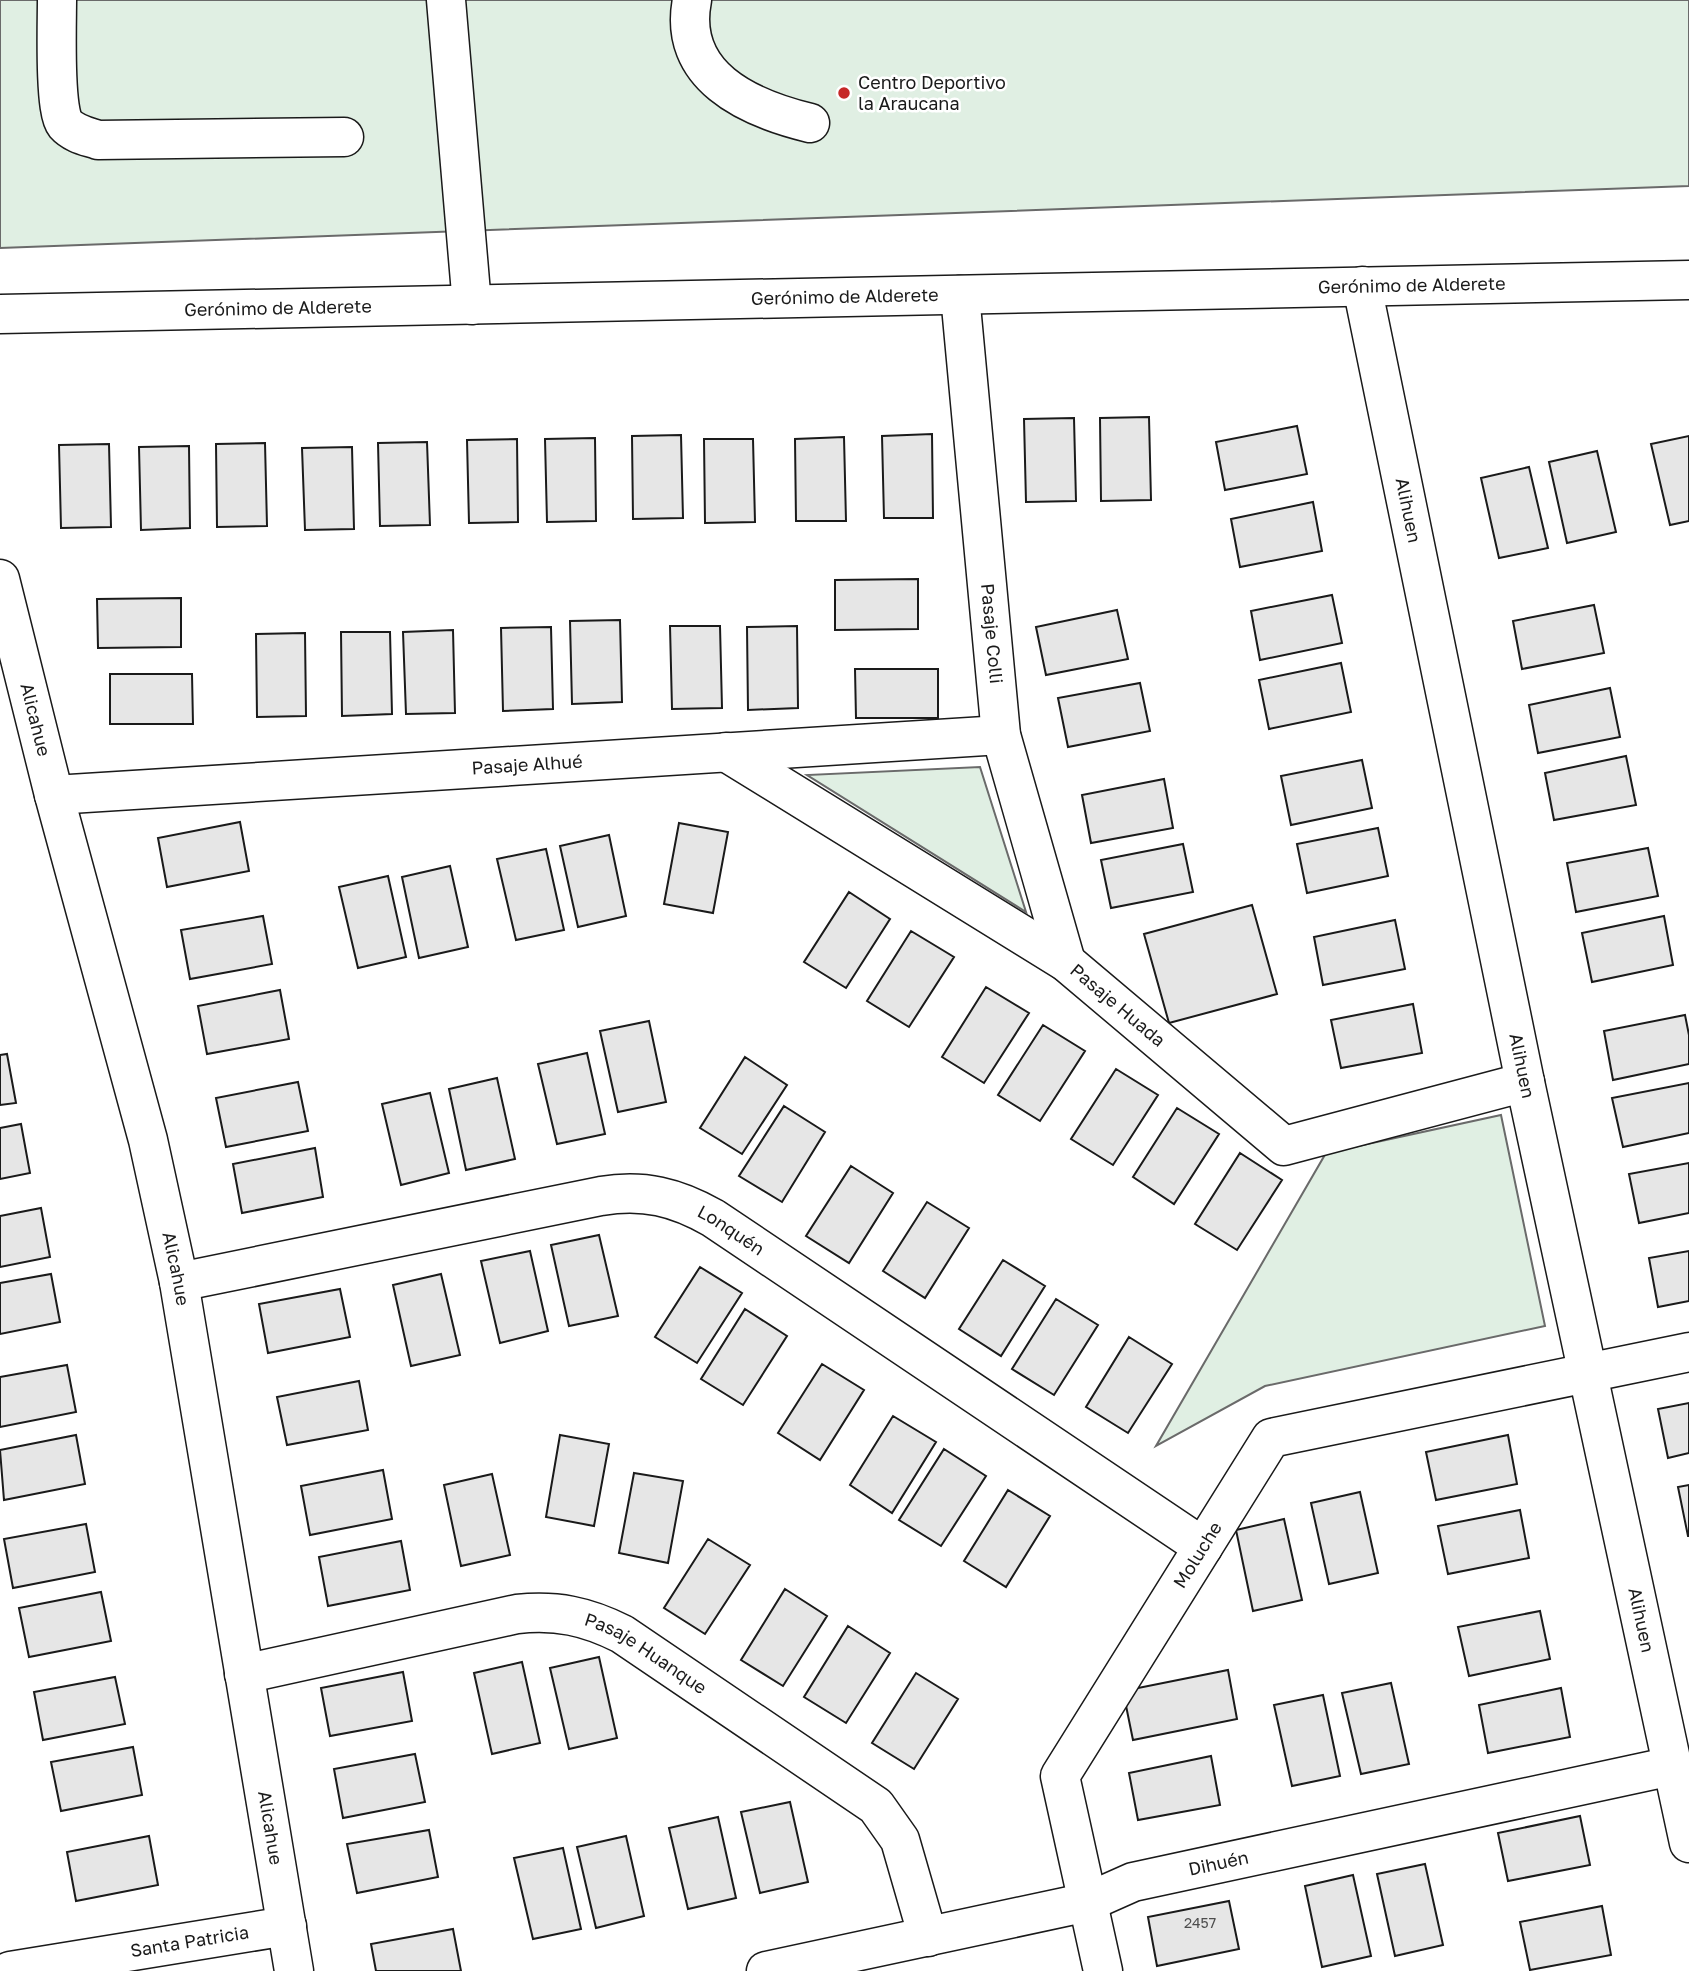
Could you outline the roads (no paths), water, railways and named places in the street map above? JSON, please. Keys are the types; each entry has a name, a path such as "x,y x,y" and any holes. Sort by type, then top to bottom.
{"street":[{"path":"57,0 62,121 75,133 99,139 344,137"},
{"path":"446,0 472,305"},
{"path":"677,0 691,0 688,28 695,52 713,76 737,97 768,113 810,123"},
{"name":"Gerónimo de Alderete","path":"0,314 1689,280"},
{"name":"Alihuen","path":"1362,286 1525,1082 1689,1843"},
{"name":"Pasaje Colli","path":"960,295 1001,735 1066,962"},
{"name":"Alicahue","path":"0,579 10,668 54,795 148,1140 179,1282 294,1971"},
{"name":"Pasaje Alhué","path":"54,795 1001,735"},
{"name":"Pasaje Huada","path":"726,752 1066,962 1284,1146 1525,1082"},
{"name":"Lonquén","path":"179,1282 601,1196 629,1192 656,1194 686,1203 713,1218 1203,1547"},
{"name":"Moluche","path":"1103,1971 1060,1776 1271,1438 1689,1352"},
{"name":"Pasaje Huanque","path":"244,1674 517,1614 546,1611 574,1614 599,1622 622,1634 876,1806 901,1840 928,1937"},
{"name":"Dihuén","path":"766,1971 1088,1902 1133,1882 1672,1766"},
{"name":"Santa Patricia","path":"10,1971 287,1926"}],"place":[{"name":"Centro Deportivo la Araucana","path":"844,93"}]}
